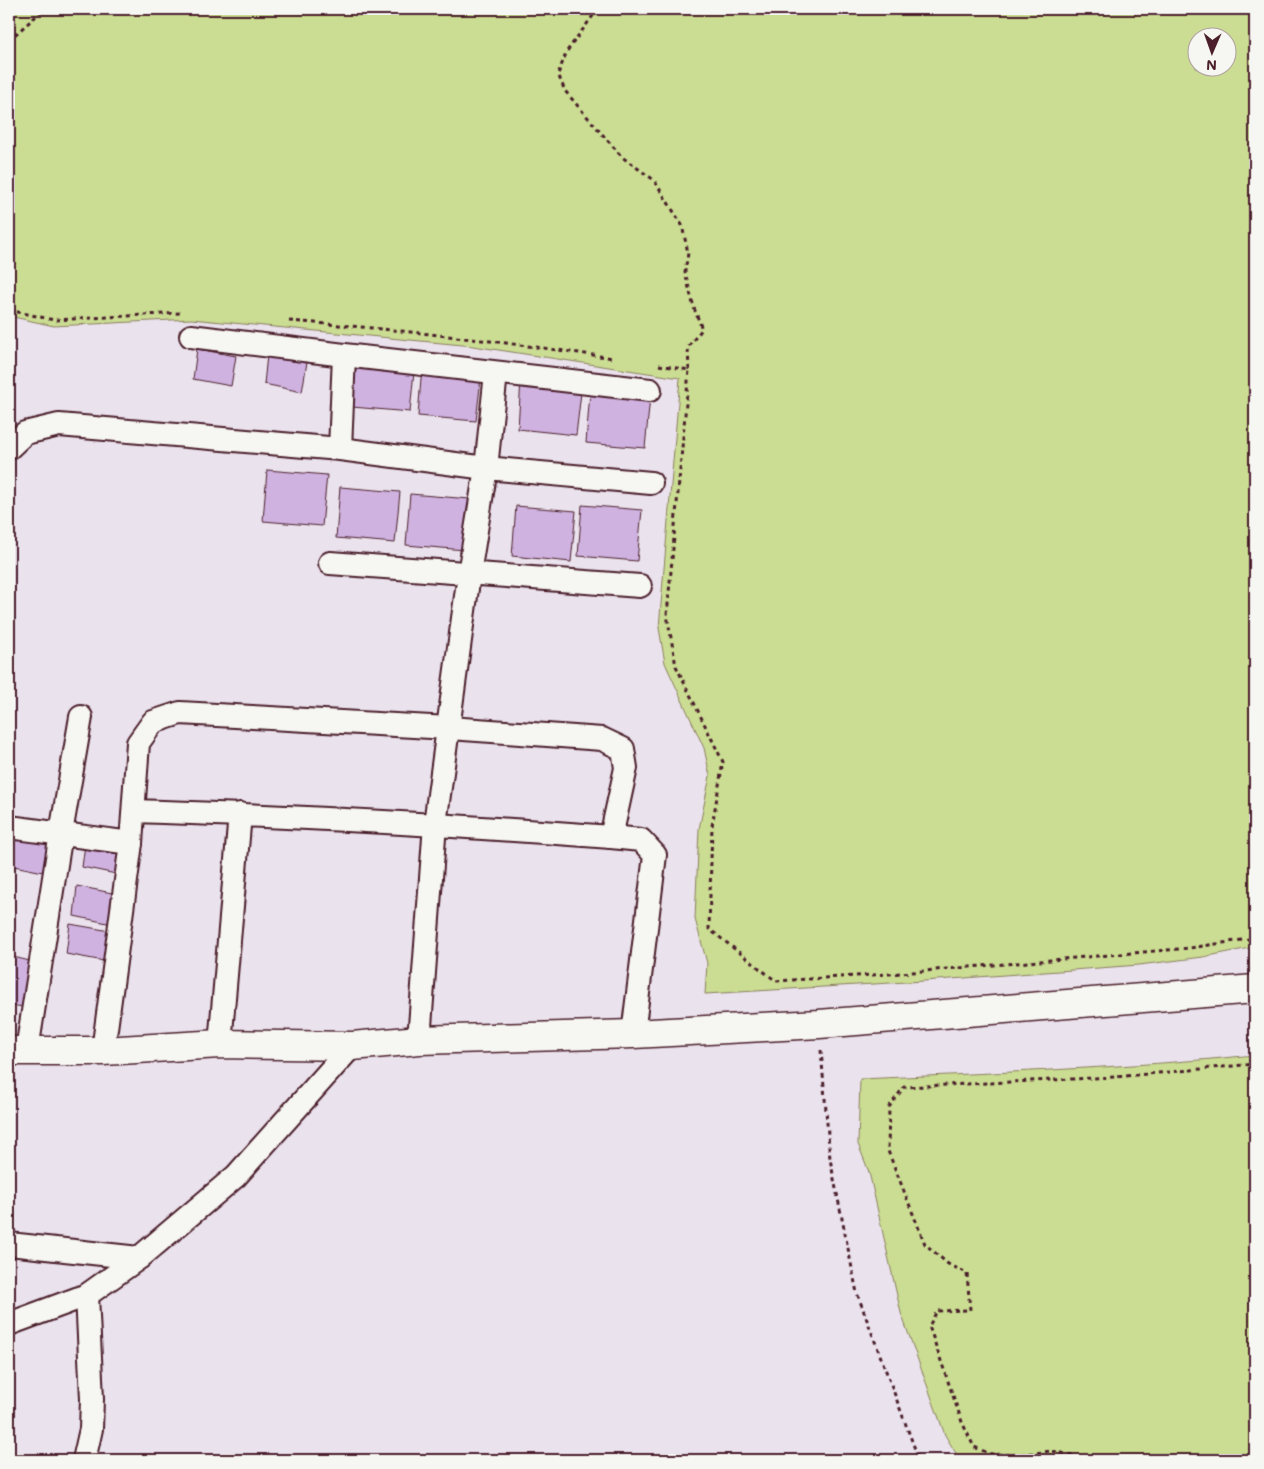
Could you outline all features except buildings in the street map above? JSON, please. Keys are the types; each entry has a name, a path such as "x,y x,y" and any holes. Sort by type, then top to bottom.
{"street":[{"path":"191,336 650,390"},
{"path":"340,448 344,355"},
{"path":"419,1040 435,824 486,468 496,373"},
{"path":"9,448 25,433 59,425 340,448 486,468 651,483"},
{"path":"330,563 640,586"},
{"path":"103,1051 131,844 138,743 153,722 180,713 449,728 602,739 622,749 626,768 610,837"},
{"path":"81,717 18,1050 103,1051 220,1044 352,1046 419,1040 633,1034 820,1024 1255,990"},
{"path":"134,811 240,814 435,824 641,840 655,855 633,1034"},
{"path":"220,1044 240,814"},
{"path":"9,827 131,844"},
{"path":"9,1324 87,1295 139,1258 236,1176 352,1046"},
{"path":"9,1244 139,1258"},
{"path":"84,1460 91,1429 92,1399 87,1295"}],"path":[{"path":"9,40 44,9"},
{"path":"598,9 567,51 558,74 565,91 622,157 654,180 682,225 688,253 685,272 694,308 702,329 688,346 689,370 667,615 676,666 723,762 712,826 709,929 776,981 898,973 1190,948 1255,938"},
{"path":"9,310 54,320 186,312"},
{"path":"285,320 532,346 621,360"},
{"path":"650,364 689,370"},
{"path":"820,1024 830,1158 857,1293 919,1460"},
{"path":"1078,1460 1076,1456 1052,1451 1016,1455 991,1454 974,1447 962,1422 929,1326 937,1311 970,1310 966,1273 948,1264 925,1244 888,1151 889,1107 904,1087 1115,1077 1255,1064"}],"green space":[{"path":"16,9 1255,9 1255,947 1203,957 1139,965 924,981 705,994 707,963 695,919 699,829 710,776 704,748 665,663 659,628 680,378 473,346 191,319 54,326 9,316 9,15"},
{"path":"1255,1055 1255,1460 960,1460 945,1435 901,1313 869,1172 858,1144 860,1079 1107,1067"}]}
